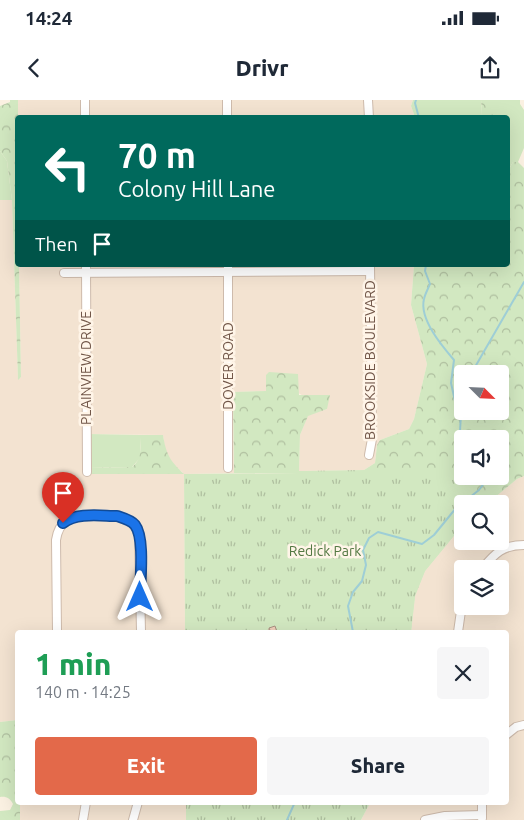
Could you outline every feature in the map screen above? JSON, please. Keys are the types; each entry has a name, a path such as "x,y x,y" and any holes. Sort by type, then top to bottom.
{"street":[{"path":"85,100 85,115"},
{"path":"227,100 227,115"},
{"path":"368,100 369,115"},
{"name":"PLAINVIEW DRIVE","path":"86,267 87,472"},
{"path":"64,274 228,268 370,268"},
{"name":"DOVER ROAD","path":"228,268 228,468"},
{"name":"BROOKSIDE BOULEVARD","path":"369,456 372,439 370,268"},
{"path":"57,630 56,540 58,531 63,523 70,518 117,516 134,525 138,531 140,544 141,630"},
{"path":"489,560 501,550 514,545 524,545"},
{"path":"458,630 460,615"},
{"path":"509,733 524,725"},
{"path":"83,820 86,805"},
{"path":"133,820 137,805"},
{"path":"426,820 445,816 482,818 482,805"}],"shaded area":[{"path":"18,100 413,100 411,106 414,115 18,115"},
{"path":"0,200 12,200 18,379 21,377 19,267 414,267 411,305 427,364 414,419 409,429 380,440 377,445 375,463 364,470 299,471 300,435 308,415 327,409 266,375 266,391 233,392 234,473 184,474 185,630 15,630 15,720 0,722","holes":["89,434 163,435 165,449 171,462 183,473 90,474"]},
{"path":"524,476 524,820 361,820 369,805 509,805 509,630 411,630 415,596 425,571 454,536 454,550 509,550 509,495 498,495 517,479"},
{"path":"20,805 186,805 186,820 20,820"}],"green space":[{"path":"10,100 18,100 18,115 15,115 15,267 19,267 21,377 18,380 12,200 7,161 0,151 0,106 10,102"},
{"path":"413,100 481,100 482,115 414,115 411,106"},
{"path":"481,100 493,100 493,115 482,115"},
{"path":"493,100 520,100 524,110 524,148 518,162 513,162 510,167 510,115 493,115"},
{"path":"0,151 7,161 12,200 0,200"},
{"path":"513,162 518,162 524,168 524,476 517,479 498,495 454,495 454,536 425,571 415,596 411,630 407,630 290,572 364,470 375,463 377,445 380,440 409,429 414,419 427,364 411,305 414,267 510,267 510,167"},
{"path":"269,372 298,374 299,395 330,395 327,409 308,416 300,435 299,473 234,473 233,392 266,391 266,375"},
{"path":"89,434 140,435 140,458 132,467 89,468"},
{"path":"140,435 163,435 169,457 184,474 89,474 89,468 132,467 136,464 139,457"},
{"name":"Redick Park","path":"364,470 365,472 454,472 454,485 463,485 465,495 454,495 454,536 425,571 415,596 411,630 185,630 184,474 299,473 299,471"},
{"path":"15,720 15,805 20,805 20,820 0,820 0,811 10,810 13,804 8,798 0,797 0,722"},
{"path":"186,805 369,805 361,820 186,820"}],"building":[{"path":"275,626 276,630 270,630 269,628"}],"waterway":[{"path":"416,100 418,115"},
{"path":"426,267 425,271 430,284 423,307 433,332 454,360 451,383 455,401 461,414 460,430"},
{"path":"476,365 524,282"},
{"path":"353,630 348,606 353,592 362,581 366,565 363,550 369,538 378,532 422,544 434,535 456,508 483,485"},
{"path":"287,820 294,805"}],"route":[{"path":"63,523 70,518 117,516 134,525 138,531 140,544 140,597"}]}
